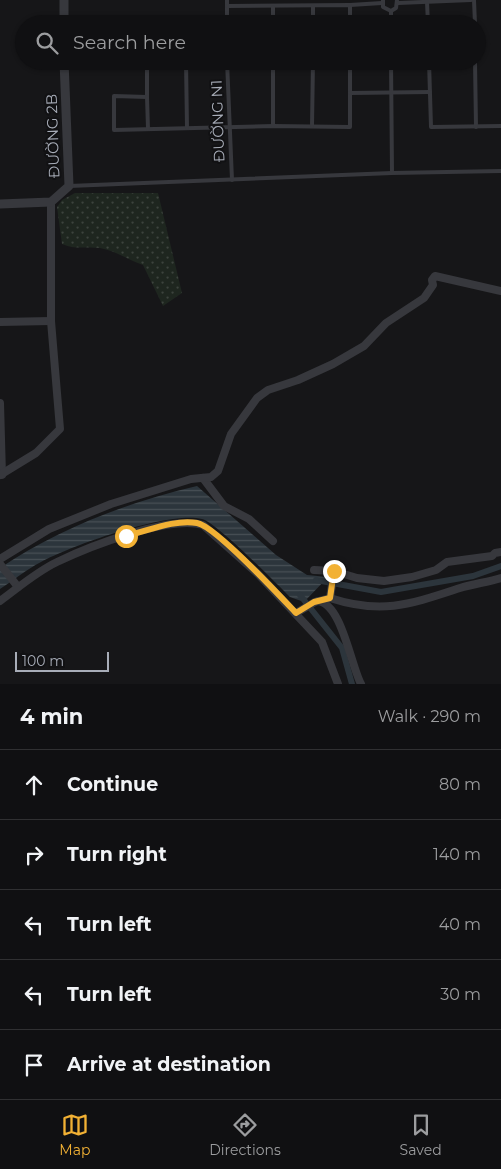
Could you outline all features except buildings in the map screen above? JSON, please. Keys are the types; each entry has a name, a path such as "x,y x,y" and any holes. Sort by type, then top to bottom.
{"street":[{"path":"64,0 64,15"},
{"name":"ĐƯỜNG 2B","path":"51,202 69,186 64,70"},
{"path":"0,204 51,202 51,321 60,429 36,453 1,476"},
{"path":"208,483 211,477 218,471 232,434 257,398 268,390 298,380 333,364 364,346 386,323 424,298 433,285 433,277 501,291"},
{"path":"0,322 51,321"},
{"path":"0,403 1,476"},
{"path":"17,585 0,563 49,529 111,504 191,479 208,483 224,506 249,520 273,541"},
{"path":"0,601 17,585 57,562 100,544 167,525 195,523 203,525 238,555 322,642 338,684"},
{"path":"314,570 334,572 357,578 384,581 397,580 436,570 447,562 492,556 495,553 501,552"},
{"path":"330,596 334,572"},
{"path":"296,613 330,596 348,604 373,607 409,605 501,578"},
{"path":"316,602 328,606 343,633 361,684"}],"lane":[{"path":"226,0 227,15"},
{"path":"227,6 313,6 383,2 384,9 391,11 396,8 397,2 472,0 474,15"},
{"path":"427,2 428,15"},
{"path":"350,5 350,15"},
{"path":"313,6 313,15"},
{"path":"273,7 273,15"},
{"path":"147,70 148,128"},
{"path":"186,70 187,128"},
{"name":"ĐƯỜNG N1","path":"227,70 232,180"},
{"path":"272,126 273,70"},
{"path":"312,70 312,126"},
{"path":"147,96 114,96 114,130 272,126 350,127 350,70"},
{"path":"391,70 392,173"},
{"path":"429,70 431,127 501,126"},
{"path":"475,70 476,127"},
{"path":"350,92 430,92"},
{"path":"69,186 392,173 501,172"}],"shaded area":[{"path":"75,193 158,193 182,293 163,306 143,265 106,249 72,247 62,244 57,207 62,200"},
{"path":"197,486 276,555 307,575 328,577 304,602 290,597 220,530 202,519 187,518 167,520 121,531 75,547 36,565 0,589 0,568 46,541 94,518 145,500"}],"waterway":[{"path":"316,580 381,592 473,576 501,566"},
{"path":"300,595 342,648 352,684"}],"route":[{"path":"126,536 167,525 195,523 203,525 238,555 296,613 314,602 330,598 334,571"}]}
